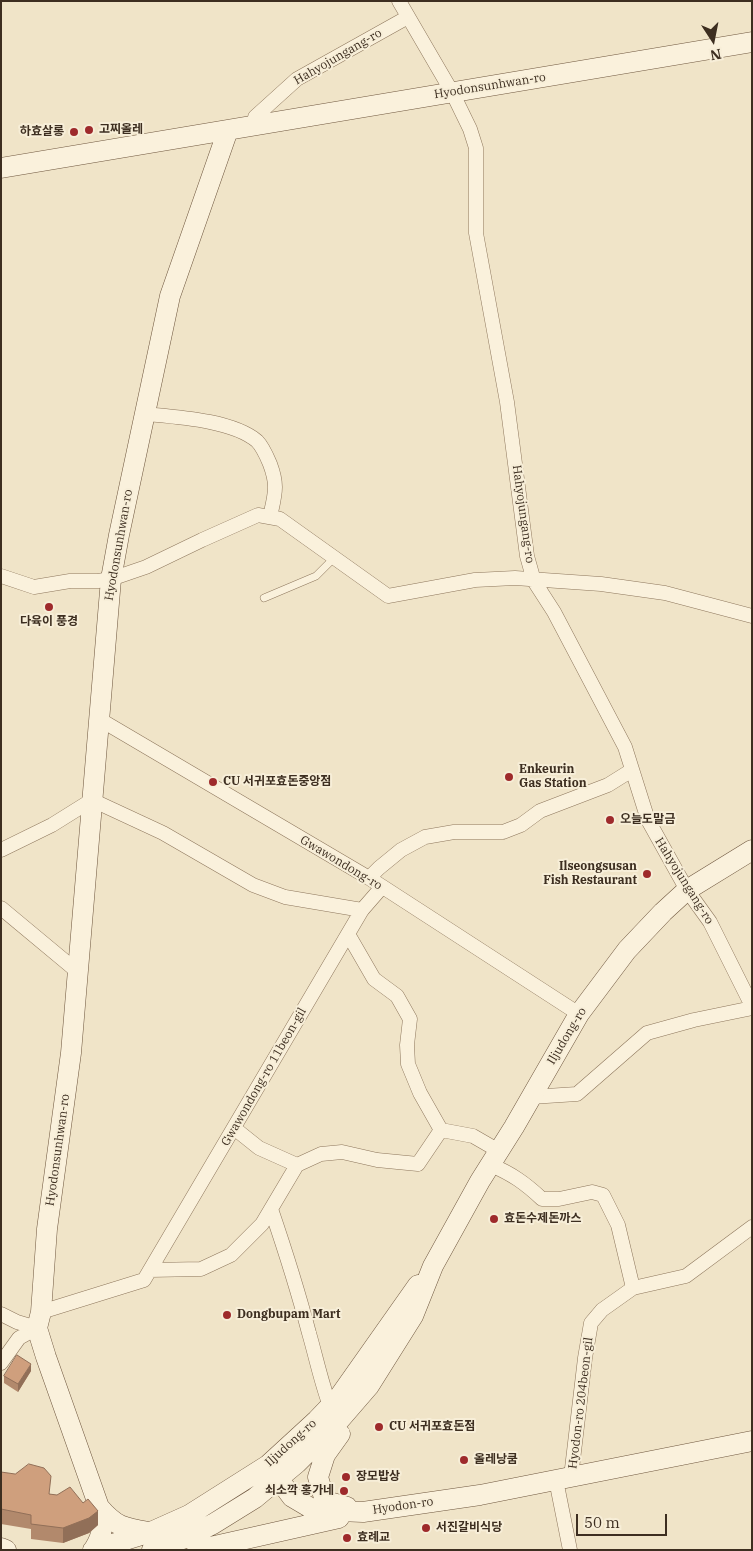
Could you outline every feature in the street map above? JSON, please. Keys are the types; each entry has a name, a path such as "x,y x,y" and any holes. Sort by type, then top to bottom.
{"street":[{"name":"Hahyojungang-ro","path":"399,1 452,92 470,129 476,148 476,233 507,402 528,556 534,580 554,612 625,747 648,820 687,890 710,922 752,1007"},
{"name":"Hahyojungang-ro","path":"255,125 255,117 297,79 408,17"},
{"name":"Hyodonsunhwan-ro","path":"1,168 752,42"},
{"name":"Hyodonsunhwan-ro","path":"100,1507 46,1357 39,1320 47,1229 71,1053 111,579 170,296 228,130"},
{"path":"145,414 193,419 226,426 257,441 266,455 274,474 275,487 270,517"},
{"path":"1,576 34,587 70,581 111,579 146,567 258,515 280,519 388,596 475,580 515,578 601,584 665,593 752,616"},
{"name":"Gwawondong-ro","path":"99,719 369,878 578,1014"},
{"path":"369,878 401,850 425,837 454,832 503,832 522,825 540,811 608,785 632,770"},
{"path":"1,850 52,825 92,800 163,832 253,885 285,897 362,910"},
{"name":"Iljudong-ro","path":"273,1472 337,1423 369,1386 414,1316 433,1266 480,1181 578,1014 627,950 644,930 687,890 752,850"},
{"name":"Gwawondong-ro 11beon-gil","path":"150,1270 362,910 382,887"},
{"path":"1,908 78,972"},
{"path":"348,934 374,979 397,996 410,1019 407,1045 408,1064 420,1094 441,1130 473,1136 511,1174 542,1199 560,1199 592,1192 603,1195 618,1225 633,1288"},
{"path":"531,1097 577,1094 647,1033 752,1007"},
{"path":"234,1128 259,1148 297,1165"},
{"path":"1,1314 17,1322 39,1320 144,1280 150,1270 201,1269 231,1255 262,1224 297,1165 321,1154 342,1152 377,1160 418,1164 441,1130"},
{"path":"271,1209 291,1268 322,1386 330,1406"},
{"name":"Hyodon-ro 204beon-gil","path":"564,1479 591,1323 602,1310 633,1288 686,1276 752,1227"},
{"name":"Iljudong-ro","path":"93,1550 185,1538 213,1524 255,1498 273,1472 338,1397 399,1310 433,1266"},
{"path":"363,1512 325,1501 318,1478 325,1454 385,1378 397,1358 414,1316"},
{"path":"1,1363 19,1338 39,1320"},
{"name":"Hyodon-ro","path":"273,1472 292,1497 314,1510 363,1512 480,1495 752,1441"},
{"path":"564,1479 570,1550"},
{"path":"100,1507 112,1522 152,1541"},
{"path":"93,1550 101,1539 100,1507"},
{"path":"197,1550 363,1512"},
{"path":"1,1548 6,1550"}],"lane":[{"path":"264,598 316,576 335,557"}],"building":[{"path":"17,1355 31,1364 18,1384 4,1376"},
{"path":"29,1464 44,1468 51,1476 49,1494 57,1495 70,1487 83,1503 88,1499 98,1511 89,1518 63,1528 31,1524 31,1515 1,1509 1,1472 15,1474"}],"place":[{"name":"고찌올레","path":"89,130"},
{"name":"하효살롱","path":"74,132"},
{"name":"다육이 풍경","path":"49,607"},
{"name":"Enkeurin Gas Station","path":"509,777"},
{"name":"CU 서귀포효돈중앙점","path":"213,782"},
{"name":"오늘도말금","path":"610,820"},
{"name":"Ilseongsusan Fish Restaurant","path":"647,874"},
{"name":"효돈수제돈까스","path":"494,1219"},
{"name":"Dongbupam Mart","path":"227,1315"},
{"name":"CU 서귀포효돈점","path":"379,1427"},
{"name":"올레낭쿰","path":"464,1460"},
{"name":"장모밥상","path":"346,1477"},
{"name":"쇠소깍 홍가네","path":"344,1491"},
{"name":"서진갈비식당","path":"426,1528"},
{"name":"효례교","path":"347,1538"}]}
